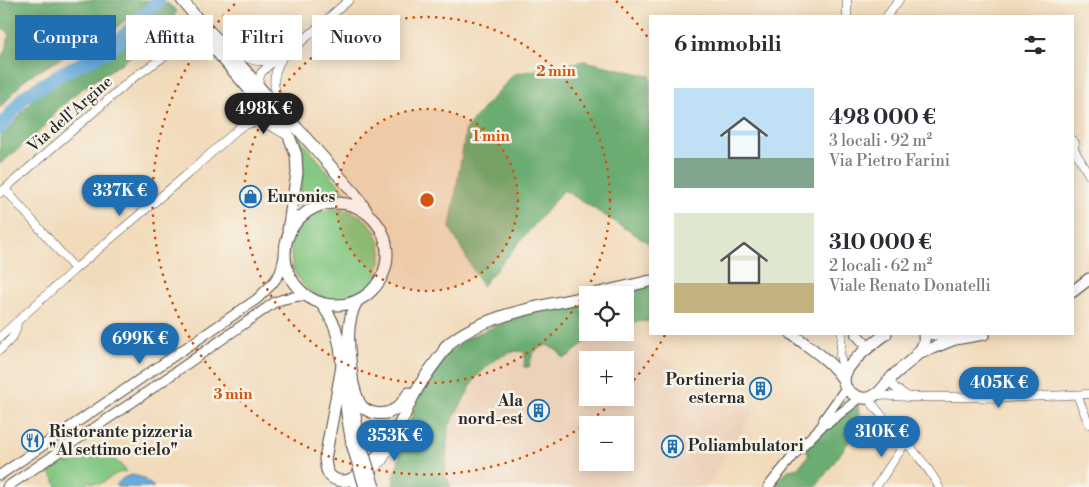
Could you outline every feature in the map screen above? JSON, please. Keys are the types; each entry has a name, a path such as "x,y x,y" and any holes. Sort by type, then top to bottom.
{"main road":[{"path":"182,0 194,15"},
{"path":"213,35 224,46 260,100 278,120 293,132 355,194 368,214"},
{"path":"213,45 217,52 285,117 293,132 297,173 284,248 284,257 288,272 295,285 306,296 321,303 345,304 357,301 369,294 378,283 384,271 387,257 386,242 381,229 376,220 354,205 337,202 321,204 306,212 294,224 286,239"},
{"path":"1074,291 1089,280"},
{"path":"628,286 649,281"},
{"path":"354,387 359,403 366,409 373,413 390,412 401,404 426,368 450,342 474,328 493,320 521,311 579,297"},
{"path":"357,301 353,307 349,323 349,343 354,387 356,443 365,487"},
{"path":"321,303 335,327 340,346 347,414 356,443 374,487"},
{"path":"793,335 830,363 851,393 868,397 918,354 924,344 924,335"},
{"path":"857,335 868,347"},
{"path":"845,384 846,365 885,335"},
{"path":"936,335 955,340"},
{"path":"918,354 955,340 979,335"},
{"path":"342,366 325,458 326,468 330,476 336,480 344,481 353,478 377,457 389,442 415,393 450,342"},
{"path":"830,363 846,365"}],"street":[{"path":"302,41 348,0"},
{"path":"847,15 848,0"},
{"path":"888,15 899,0"},
{"path":"213,29 223,38"},
{"name":"Via dell'Argine","path":"3,191 133,78 165,56 180,48 192,45 204,46 217,52"},
{"path":"254,60 270,60"},
{"path":"0,337 75,269 190,172 238,128 244,121 248,110 252,86 261,73 276,60"},
{"path":"238,128 254,122 293,132 290,115 280,102 274,89 274,77 281,60"},
{"path":"1074,148 1089,174"},
{"path":"3,191 75,269"},
{"path":"0,475 256,299 272,284 280,273 284,257"},
{"path":"7,487 275,302 284,298 306,296"},
{"path":"0,350 14,337 17,322"},
{"path":"842,335 840,355 846,365"},
{"path":"890,379 894,387 908,397"},
{"path":"768,487 799,449 823,424 824,419 845,384"},
{"path":"823,424 828,423 868,397 1006,398 1089,394"},
{"path":"1077,395 1089,424"},
{"path":"868,397 877,411 934,476 939,487"},
{"path":"354,487 382,462 393,445 405,414"},
{"path":"876,487 906,442"},
{"path":"330,476 335,487"}],"shaded area":[{"path":"530,341 639,344 755,410 707,487 453,487 442,479 445,428 482,362"}],"green space":[{"path":"0,0 151,0 132,15 126,15 126,20 116,27 116,15 15,15 15,60 58,60 26,78 0,108 0,59 7,47 9,32 0,28"},
{"path":"167,3 177,11 175,15 153,15"},
{"path":"126,39 126,60 80,90 57,110 46,125 0,164 0,136 10,128 43,87 93,60 116,60 117,47"},
{"path":"584,61 649,76 649,243 564,190 482,286 450,228 466,128 514,74"},
{"path":"295,133 347,194 321,195 297,206 303,174 302,153"},
{"path":"336,209 353,212 368,222 378,237 381,254 378,271 368,286 353,296 336,299 319,296 304,286 294,271 291,254 294,237 304,222 319,212"},
{"path":"649,286 649,321 634,322 634,288"},
{"path":"579,298 579,341 587,341 569,356 563,358 558,351 547,345 536,351 532,356 529,367 524,367 525,352 516,351 498,357 476,377 448,428 445,475 451,487 393,487 394,477 413,411 434,364 467,338 546,305"},
{"path":"858,404 860,421 851,439 816,487 774,487 788,470 798,468 809,454 805,449 816,436"},
{"path":"98,444 126,470 125,472 115,474 100,484 88,482 82,487 57,487 48,470 61,461 70,464"}],"water":[{"path":"132,475 141,477 154,487 118,487 116,485 123,478"}],"waterway":[{"path":"0,128 24,97 64,72 110,50 159,0"}],"place":[{"name":"Euronics","path":"251,197"},
{"name":"Portineria esterna","path":"761,389"},
{"name":"Ala nord-est","path":"539,410"},
{"name":"Ristorante pizzeria \"Al settimo cielo\"","path":"33,441"},
{"name":"Poliambulatori","path":"672,446"}]}
